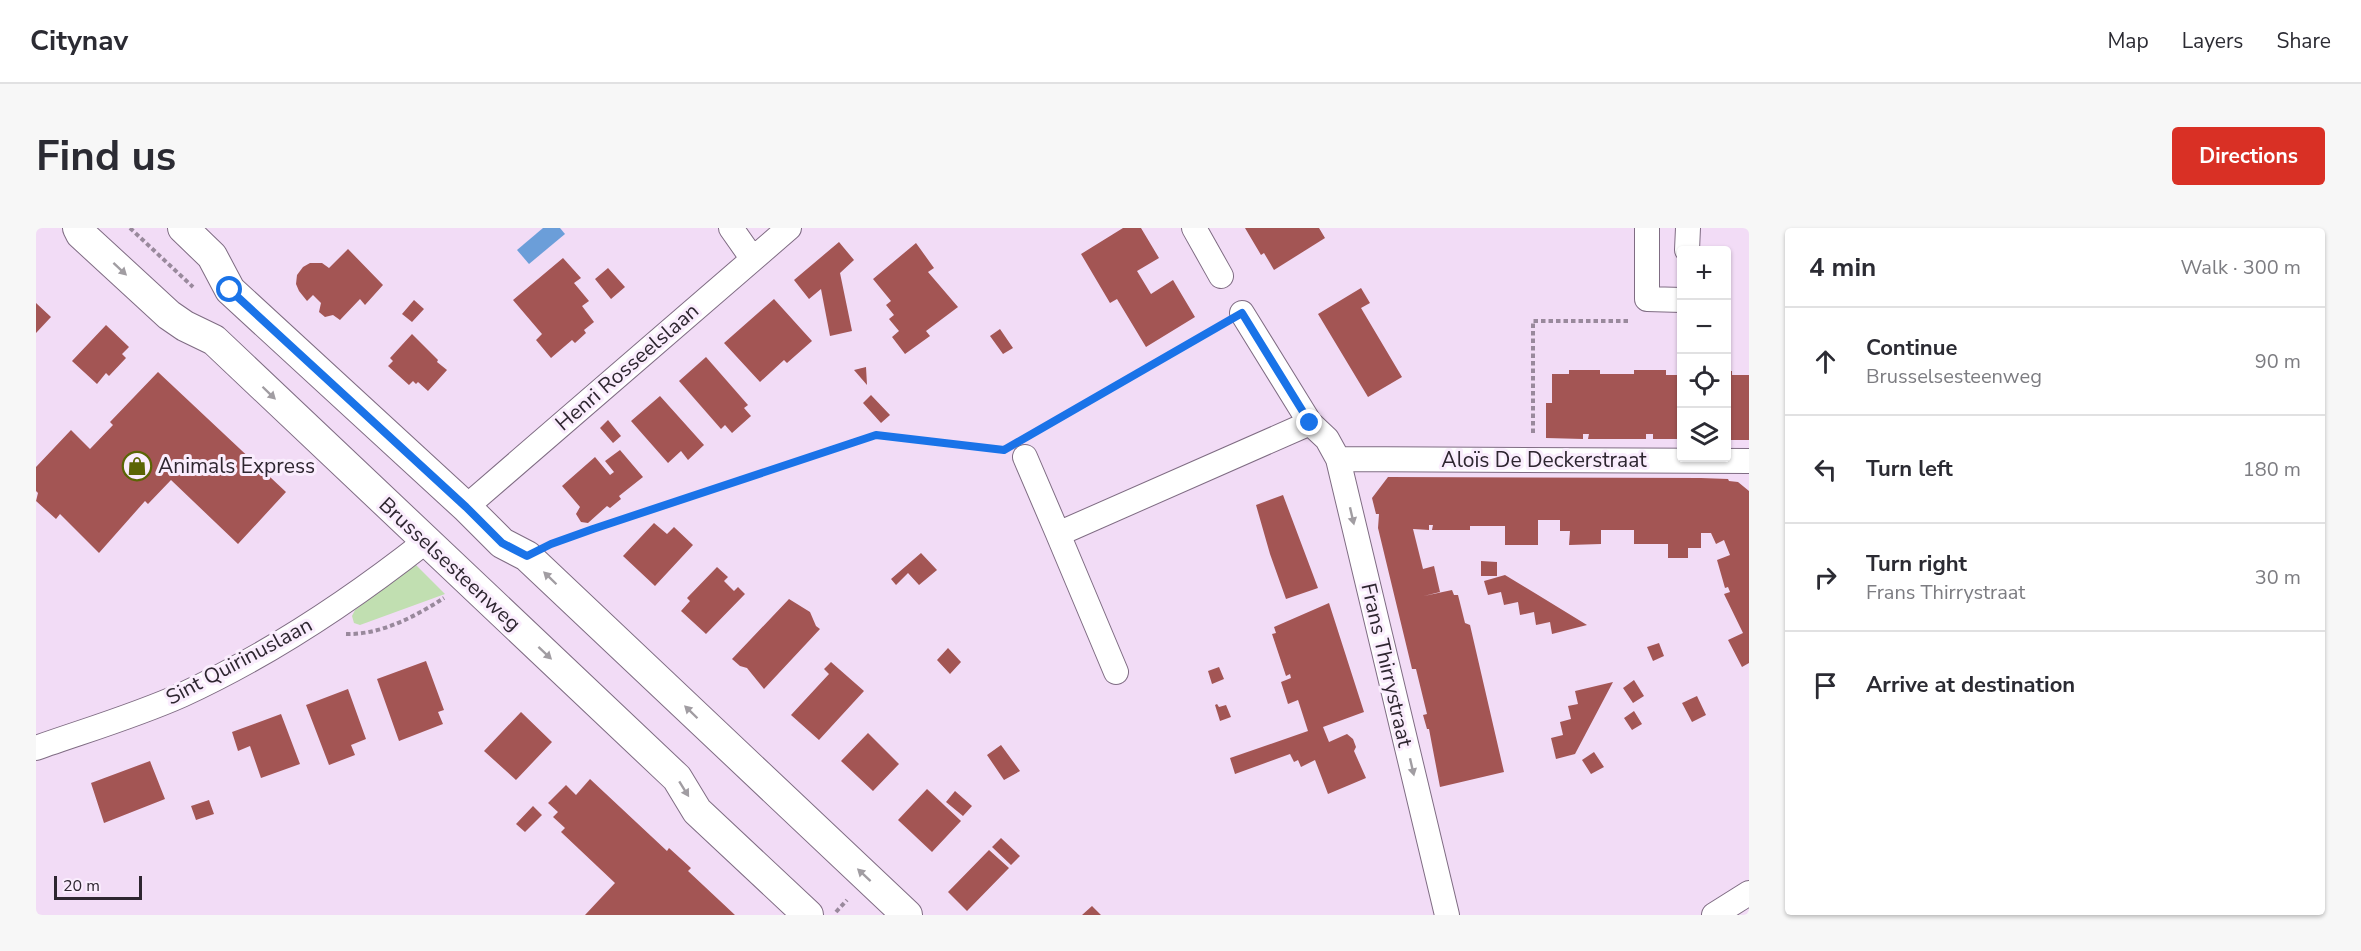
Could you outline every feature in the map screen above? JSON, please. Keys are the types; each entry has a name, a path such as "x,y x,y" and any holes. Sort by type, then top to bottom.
{"street":[{"name":"Brusselsesteenweg","path":"78,228 81,234 169,315 213,340 677,778 697,811 808,915"},
{"path":"183,228 212,256 230,290 466,507 502,543 527,556 906,915"},
{"path":"731,228 752,258"},
{"name":"Henri Rosseelslaan","path":"466,507 789,228"},
{"path":"1194,228 1221,276"},
{"path":"1647,228 1647,299 1677,300"},
{"path":"1687,246 1688,228"},
{"name":"Frans Thirrystraat","path":"1242,313 1310,423 1327,440 1338,459 1447,915"},
{"path":"1058,534 1310,423"},
{"path":"1018,448 1058,534 1116,672"},
{"name":"Aloïs De Deckerstraat","path":"1338,459 1749,461"},
{"name":"Sint Quirinuslaan","path":"36,748 181,695 250,659 368,586 425,542"},
{"path":"1714,915 1749,893"}],"path":[{"path":"1533,460 1533,321 1632,321 1647,299"},
{"path":"527,556 551,544 593,529 876,435 1018,448 1242,313"},
{"path":"295,632 360,634 416,616 450,594 466,579"}],"green space":[{"path":"415,564 445,594 360,625 354,623 352,616 355,610"}],"water":[{"path":"543,228 560,228 565,234 529,264 517,250"}],"building":[{"path":"1123,228 1141,228 1159,258 1137,271 1151,294 1173,280 1195,317 1146,347 1117,299 1110,303 1081,254"},
{"path":"1245,228 1319,228 1325,238 1274,270 1264,253 1261,255"},
{"path":"839,242 854,260 840,273 852,331 830,336 821,289 809,299 794,280"},
{"path":"916,243 934,268 928,272 958,307 926,331 930,336 905,354 892,337 899,331 889,319 894,315 886,305 891,301 873,279"},
{"path":"348,249 383,285 365,305 360,299 340,320 333,315 325,317 319,312 321,303 313,295 307,301 299,291 296,284 297,275 303,267 310,263 322,263 329,268"},
{"path":"563,258 581,278 574,283 589,301 582,306 594,322 584,330 586,333 575,343 572,340 551,358 536,340 542,334 513,300"},
{"path":"608,268 625,287 611,299 595,279"},
{"path":"1361,288 1370,303 1361,308 1402,377 1368,397 1318,314"},
{"path":"774,299 812,341 787,363 784,360 760,382 724,343"},
{"path":"414,300 424,309 412,322 402,314"},
{"path":"36,303 51,317 36,333"},
{"path":"106,325 129,347 122,354 126,358 109,376 106,373 97,384 72,361"},
{"path":"1000,329 1013,348 1003,354 990,336"},
{"path":"412,334 447,370 428,391 418,382 416,384 413,381 409,385 388,366 393,361 390,358"},
{"path":"706,357 748,405 744,408 751,416 732,433 725,425 721,429 679,381"},
{"path":"866,367 867,385 854,370"},
{"path":"1569,370 1600,370 1600,374 1634,374 1634,370 1666,370 1666,375 1677,375 1677,439 1653,439 1653,434 1646,434 1646,439 1588,439 1589,434 1583,434 1583,439 1546,438 1546,403 1552,403 1552,374 1569,374"},
{"path":"1731,371 1732,375 1749,375 1749,440 1731,440"},
{"name":"Animals Express","path":"158,372 286,492 238,544 171,480 148,504 145,501 99,553 60,514 56,519 36,501 38,493 36,491 36,467 71,430 90,449 113,425 110,422"},
{"path":"871,395 890,415 881,423 863,403"},
{"path":"660,396 704,445 688,460 681,451 668,463 631,421"},
{"path":"608,420 621,436 613,443 600,428"},
{"path":"620,450 643,477 619,496 621,499 610,508 607,506 588,523 581,522 576,514 580,507 562,486 595,457 610,475 614,472 605,461"},
{"path":"1388,477 1701,478 1728,479 1738,482 1749,491 1749,663 1742,667 1728,640 1743,633 1724,594 1730,592 1728,587 1725,588 1717,560 1730,555 1724,540 1716,544 1711,533 1701,533 1701,548 1688,548 1688,558 1668,558 1668,544 1634,544 1634,530 1601,530 1601,544 1569,545 1570,531 1560,531 1560,520 1538,520 1538,545 1505,545 1505,526 1470,526 1470,530 1432,530 1433,525 1429,525 1429,530 1413,529 1423,569 1434,566 1440,592 1424,596 1452,590 1454,595 1458,595 1465,623 1470,625 1504,772 1440,787 1429,729 1427,729 1423,715 1427,714 1416,669 1412,669 1378,528 1379,514 1376,514 1372,498"},
{"path":"1283,495 1318,588 1286,599 1256,505"},
{"path":"654,523 667,534 674,527 693,545 655,586 623,556"},
{"path":"921,553 937,570 919,585 908,573 896,585 891,579"},
{"path":"1481,561 1497,562 1497,576 1481,576"},
{"path":"717,567 728,577 724,581 734,591 738,587 745,594 706,634 681,611 690,601 687,598"},
{"path":"1505,575 1587,625 1552,634 1550,622 1536,625 1534,612 1520,615 1518,602 1504,605 1501,592 1488,595 1484,581"},
{"path":"789,599 810,612 816,626 820,629 764,689 747,668 740,666 732,659"},
{"path":"1329,603 1364,712 1323,727 1329,742 1347,734 1353,739 1356,747 1354,751 1366,778 1328,794 1315,760 1301,767 1298,760 1294,762 1290,754 1235,774 1230,758 1308,731 1298,700 1288,704 1281,682 1291,678 1290,674 1286,676 1272,634 1276,633 1274,627"},
{"path":"1659,643 1664,656 1653,661 1647,647"},
{"path":"948,648 961,662 950,674 937,660"},
{"path":"426,661 444,710 438,712 443,724 399,741 377,679"},
{"path":"831,662 864,691 819,740 791,715 829,674 824,669"},
{"path":"1219,667 1224,679 1212,684 1208,671"},
{"path":"1634,680 1644,696 1633,703 1623,688"},
{"path":"1613,682 1575,754 1556,759 1551,738 1563,735 1560,722 1571,719 1568,706 1578,704 1575,691"},
{"path":"348,689 366,739 351,745 355,755 329,765 306,705"},
{"path":"1697,696 1706,715 1692,722 1682,703"},
{"path":"1215,705 1219,707 1226,705 1231,717 1220,721"},
{"path":"1634,711 1642,724 1632,730 1624,718"},
{"path":"521,712 552,742 516,780 484,751"},
{"path":"281,714 300,764 261,778 250,746 238,751 232,732"},
{"path":"868,733 899,764 873,791 841,761"},
{"path":"1001,745 1020,771 1004,780 987,755"},
{"path":"1594,752 1604,767 1591,774 1582,760"},
{"path":"150,761 165,799 104,823 91,783"},
{"path":"590,779 667,851 669,848 691,868 688,871 735,915 585,915 615,883 561,832 565,828 553,817 558,812 548,803 566,785 576,795"},
{"path":"927,789 961,821 932,852 898,820"},
{"path":"955,791 972,806 963,816 946,802"},
{"path":"209,800 214,814 196,820 191,806"},
{"path":"533,806 542,815 525,832 516,824"},
{"path":"1001,838 1020,856 1011,865 992,847"},
{"path":"989,850 1009,868 967,911 948,892"},
{"path":"1092,906 1101,915 1082,915"}],"place":[{"name":"Animals Express","path":"137,466"}],"route":[{"path":"230,290 466,507 502,543 527,556 551,544 593,529 876,435 1004,450 1242,313 1310,423"}]}
